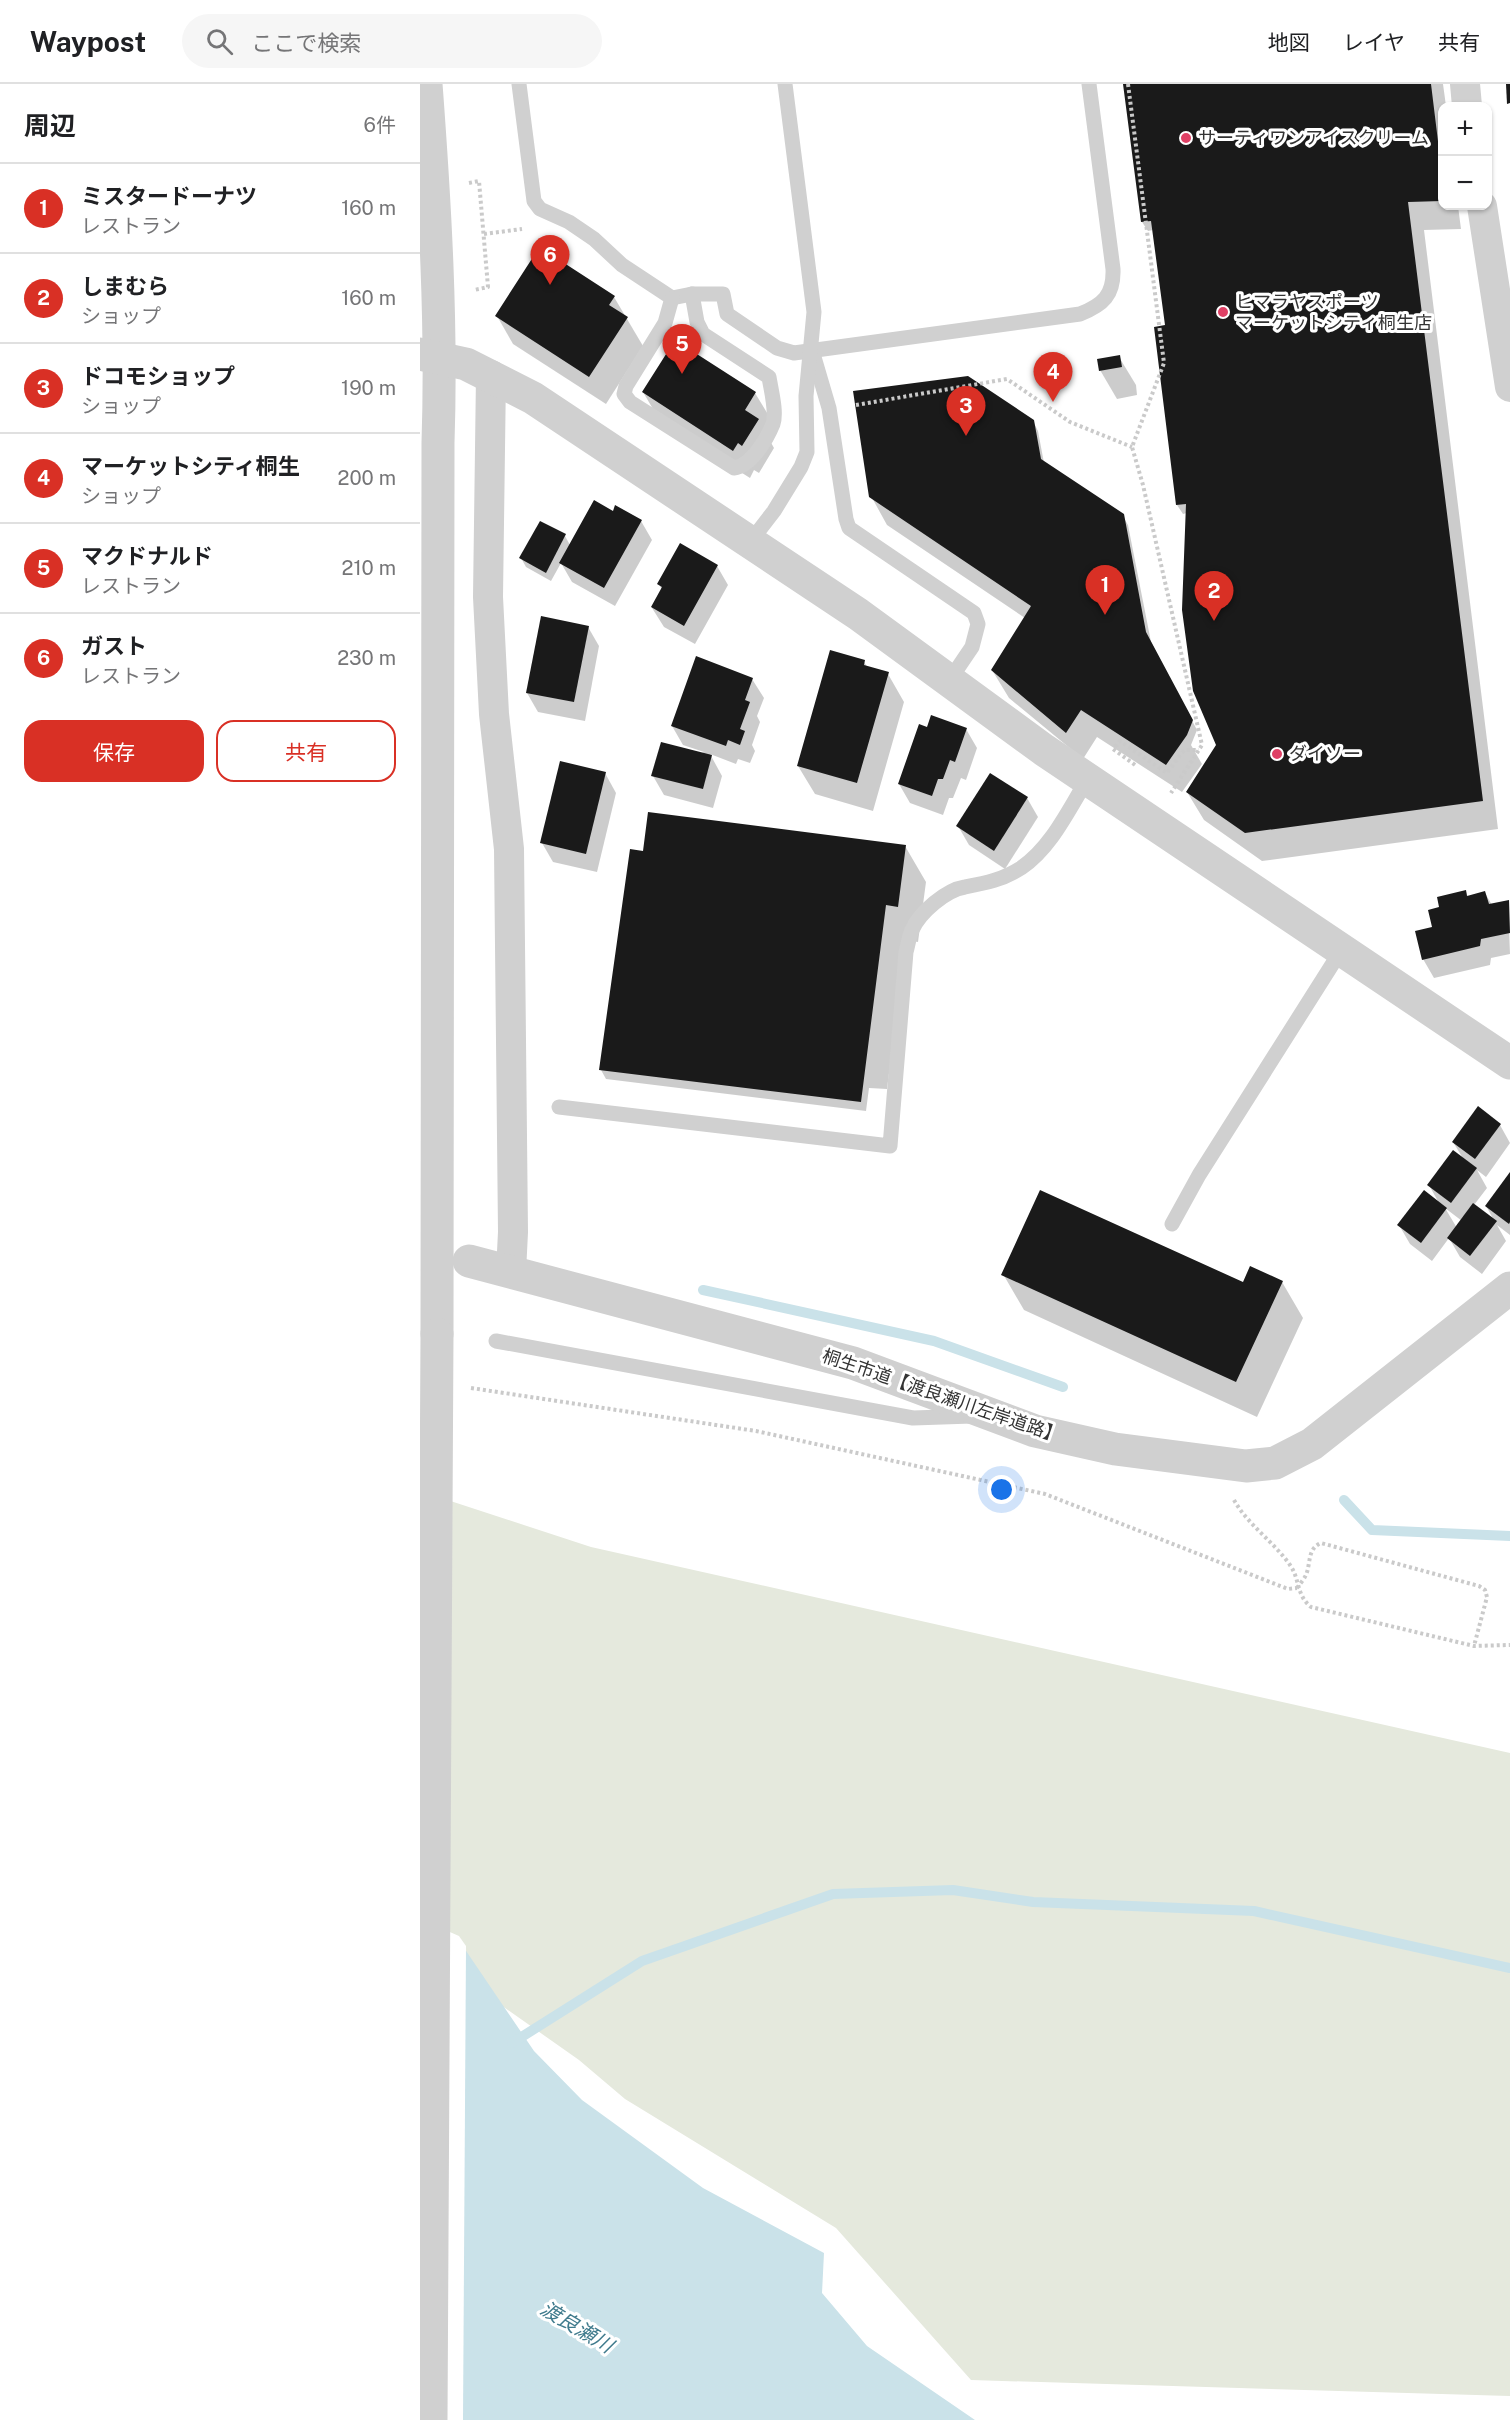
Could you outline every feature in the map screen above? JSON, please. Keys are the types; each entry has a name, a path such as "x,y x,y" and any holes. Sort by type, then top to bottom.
{"street":[{"path":"426,84 436,238 430,356 438,443 437,1334 431,2420"},
{"path":"1465,84 1467,102"},
{"path":"1483,210 1510,387"},
{"path":"430,356 466,364 533,398 858,614 1087,780 1510,1063"},
{"path":"491,375 488,597 494,714 509,849 513,1232 511,1272"},
{"name":"桐生市道【渡良瀬川左岸道路】","path":"469,1261 854,1363 1035,1431 1115,1449 1246,1466 1275,1463 1289,1458 1329,1431 1510,1288"}],"lane":[{"path":"519,84 534,201 540,209 569,222 594,239 622,265 672,298 692,294 723,294 727,314 777,348 794,352 1080,314 1105,301 1111,292 1113,269 1089,84"},
{"path":"750,542 780,502 801,467 807,452 806,396 812,351 813,312 785,84"},
{"path":"672,298 665,323 626,386 624,394 630,402 734,468 743,467 753,457 774,423 769,377 703,334 697,322 692,294"},
{"path":"812,351 829,408 849,528 974,614 978,624 972,647 949,681"},
{"path":"559,1107 890,1146 906,952 913,928 924,914 951,892 964,887 981,886 1022,868 1041,851 1087,780"},
{"path":"1172,1224 1199,1175 1342,949"},
{"path":"496,1341 913,1418 990,1415"}],"path":[{"path":"1128,84 1164,363 1132,447 1143,485 1202,745 1178,783"},
{"path":"463,183 479,182 488,287 478,287 466,295"},
{"path":"484,234 526,229"},
{"path":"847,406 1006,379 1070,422 1132,447"},
{"path":"1137,766 1113,749 1119,741 1167,773 1184,750 1199,750"},
{"path":"466,1388 756,1431 1036,1492 1288,1589 1297,1588"},
{"path":"1229,1492 1236,1504 1291,1566 1297,1588 1304,1601 1311,1607 1474,1646 1510,1645"},
{"path":"1297,1588 1306,1574 1311,1552 1321,1543 1479,1586 1485,1590 1487,1597 1474,1646"}],"shaded area":[{"path":"420,1491 591,1547 1510,1753 1510,2396 971,2380 836,2228 625,2099 579,2060 420,1948"}],"water":[{"name":"渡良瀬川","path":"458,1939 534,2051 582,2100 703,2188 824,2253 822,2293 867,2346 975,2420 420,2420"}],"pier":[{"path":"420,1919 459,1936 466,1946 463,2420 420,2420"}],"building":[{"path":"1123,84 1431,84 1438,141 1438,201 1408,202 1483,801 1245,833 1186,792 1216,745 1193,691 1182,610 1186,504 1176,505 1154,327 1165,325 1151,221 1141,222"},
{"path":"1506,84 1510,84 1510,103 1507,104"},
{"path":"535,254 556,268 561,261 615,296 609,305 628,317 589,377 495,316"},
{"path":"675,340 756,392 745,410 759,419 742,446 738,443 733,451 642,392"},
{"path":"1120,355 1122,367 1099,371 1097,359"},
{"path":"968,376 1034,420 1041,459 1124,514 1146,632 1193,720 1187,735 1166,765 1081,710 1066,733 991,670 1031,606 869,497 853,391"},
{"path":"594,500 613,511 615,505 642,520 604,588 559,563"},
{"path":"540,521 566,534 546,573 519,558"},
{"path":"680,543 718,565 684,626 651,607 662,587 657,584"},
{"path":"541,616 589,626 574,702 526,693"},
{"path":"830,650 865,660 864,665 889,672 857,783 797,766"},
{"path":"696,656 753,678 745,700 750,702 740,729 745,731 740,745 728,740 726,746 671,726"},
{"path":"931,715 967,728 955,762 950,760 943,779 938,779 932,796 898,784 919,724 927,727"},
{"path":"661,742 712,755 703,789 651,776"},
{"path":"560,761 606,772 586,854 540,843"},
{"path":"990,773 1028,797 994,851 956,826"},
{"path":"648,812 906,845 898,907 886,905 861,1102 599,1070 630,849 643,851"},
{"path":"1466,890 1467,896 1485,891 1489,904 1509,900 1510,933 1481,939 1480,946 1422,960 1415,931 1432,927 1428,910 1439,907 1437,897"},
{"path":"1478,1106 1501,1124 1475,1159 1452,1142"},
{"path":"1453,1150 1477,1168 1451,1203 1427,1185"},
{"path":"1510,1172 1510,1222 1509,1224 1485,1206"},
{"path":"1040,1190 1243,1282 1250,1266 1283,1281 1236,1382 1001,1275"},
{"path":"1424,1190 1447,1208 1421,1243 1397,1225"},
{"path":"1473,1203 1497,1221 1470,1256 1447,1238"}],"waterway":[{"path":"703,1290 934,1341 1063,1387"},
{"path":"1344,1500 1372,1530 1510,1536"},
{"path":"512,2043 642,1961 833,1894 953,1890 1033,1902 1254,1911 1510,1968"}],"place":[{"name":"サーティワンアイスクリーム","path":"1186,138"},
{"name":"ガスト","path":"550,285"},
{"name":"ヒマラヤスポーツ マーケットシティ桐生店","path":"1223,312"},
{"name":"マクドナルド","path":"682,374"},
{"name":"マーケットシティ桐生","path":"1053,402"},
{"name":"ドコモショップ","path":"966,436"},
{"name":"ミスタードーナツ","path":"1105,615"},
{"name":"しまむら","path":"1214,621"},
{"name":"ダイソー","path":"1277,754"}]}
